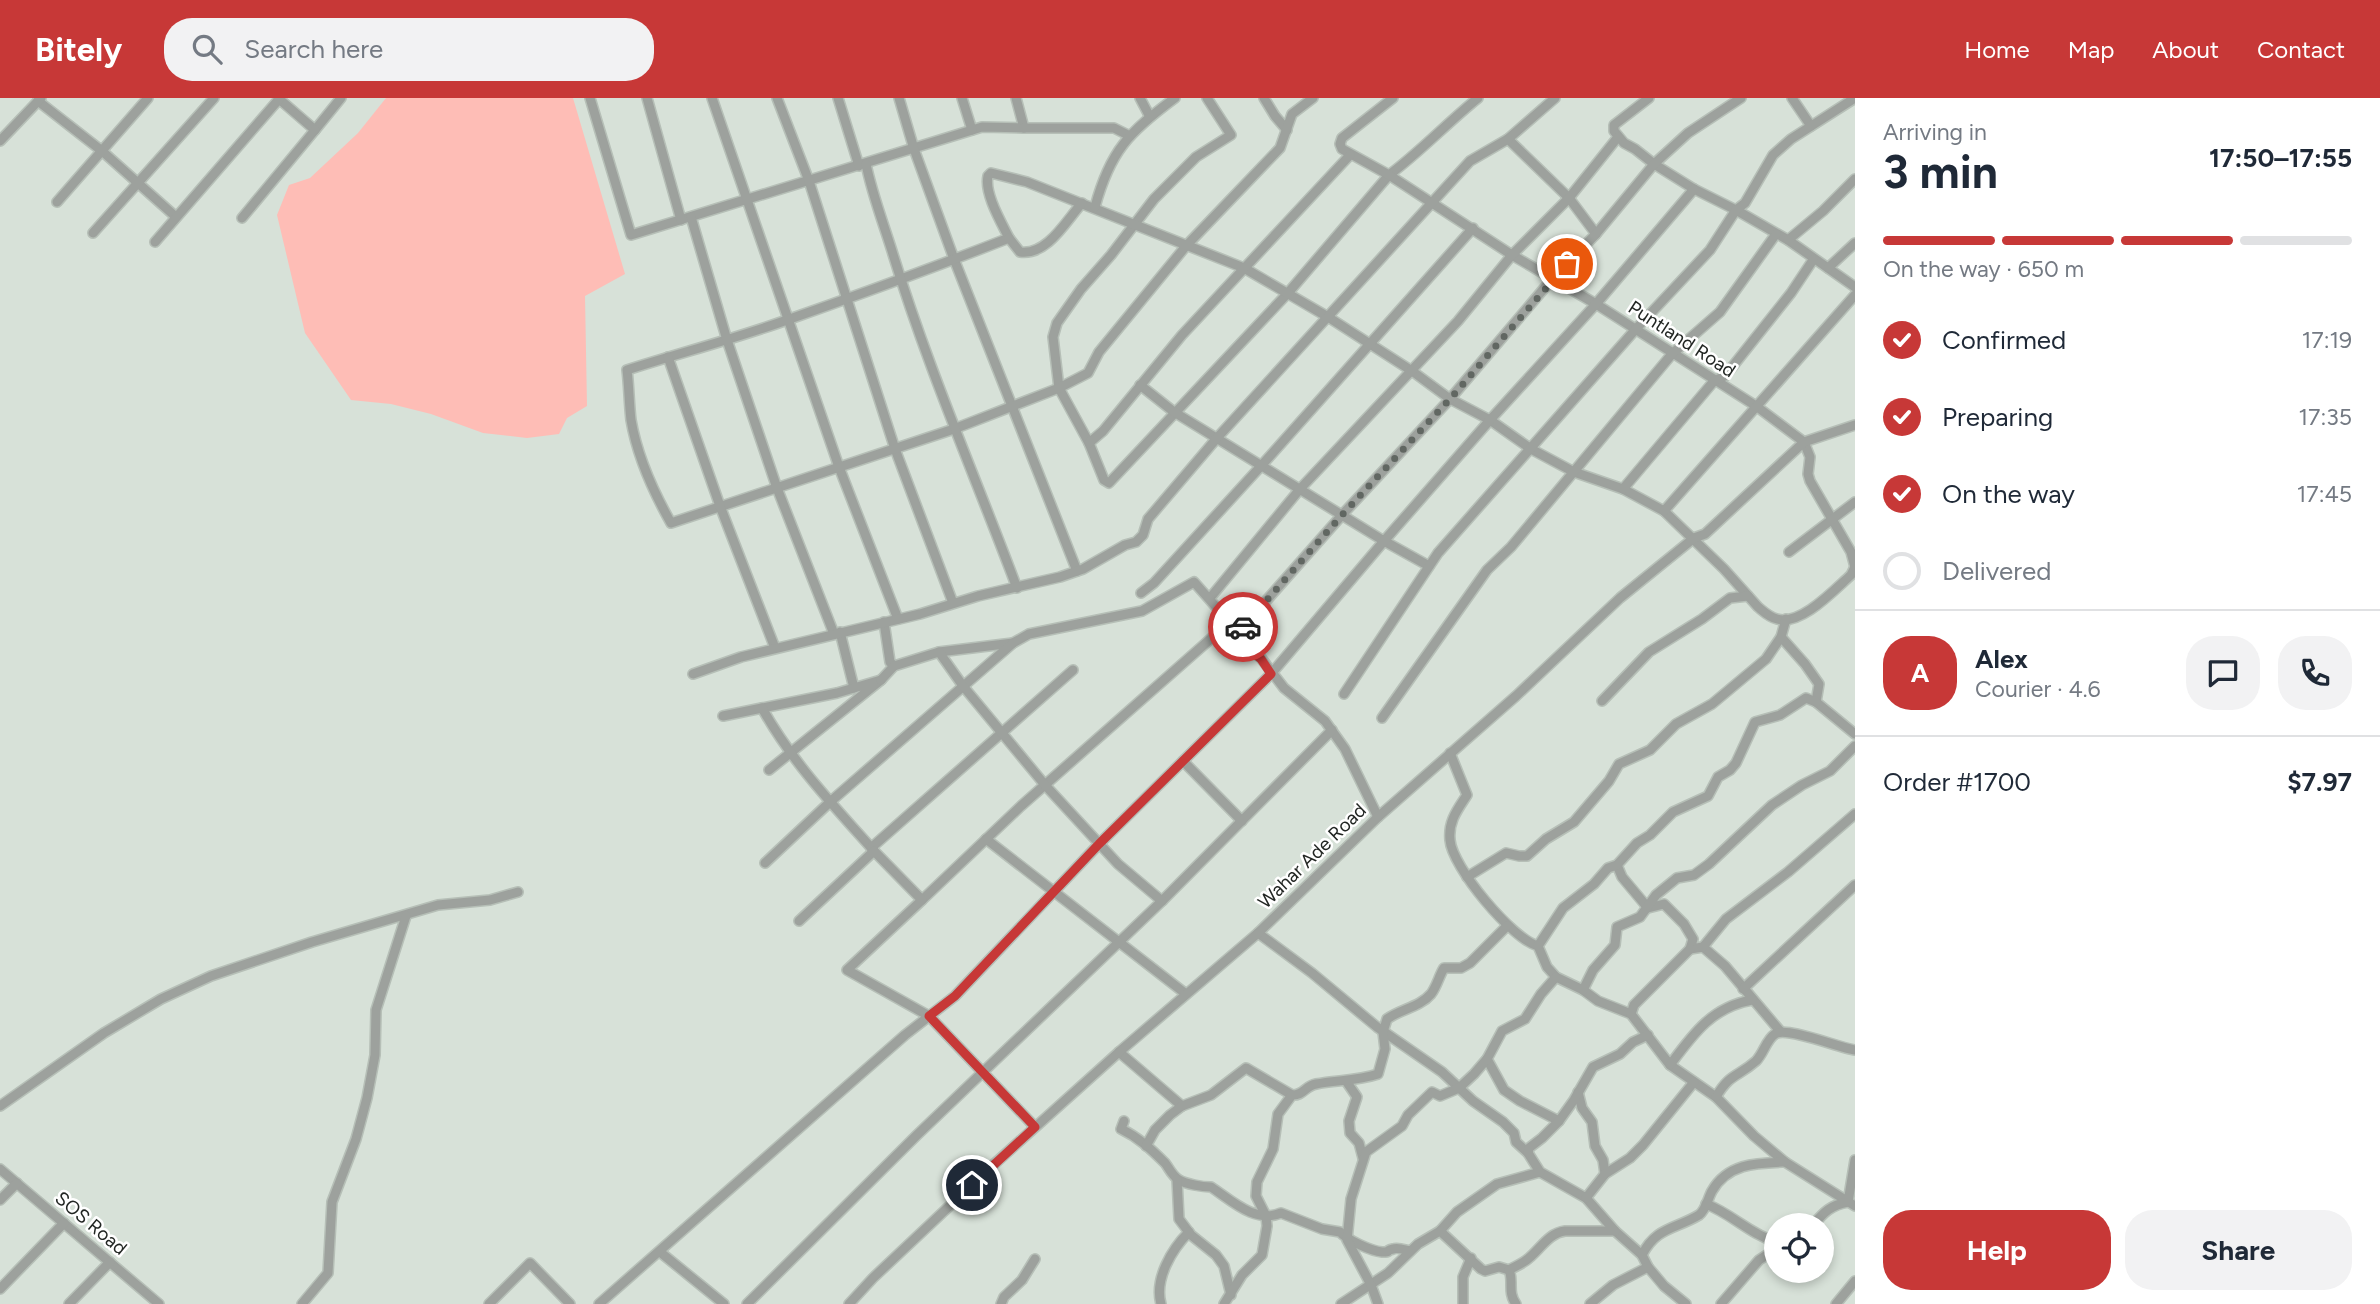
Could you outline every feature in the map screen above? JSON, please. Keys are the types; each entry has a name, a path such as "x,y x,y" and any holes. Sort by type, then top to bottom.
{"street":[{"path":"57,202 148,98"},
{"path":"93,233 214,98"},
{"path":"155,242 279,98 315,130"},
{"path":"242,218 341,98"},
{"path":"590,98 631,235 972,130 994,126 1114,128 1130,136"},
{"path":"647,98 778,488 837,633 854,688"},
{"path":"712,98 839,467 898,619"},
{"path":"777,98 847,297 895,449 953,603"},
{"path":"838,98 954,429 984,499 1017,588"},
{"path":"900,98 914,149 954,259 1077,571"},
{"path":"962,98 972,130"},
{"path":"1016,98 1024,128"},
{"path":"1140,98 1150,117"},
{"path":"1095,207 1103,176 1119,149 1150,117 1175,98"},
{"path":"1207,98 1230,135 1196,157 1154,199 1056,323 1053,337 1059,388 1089,443 1104,480 1109,483 1288,293 1389,175 1478,98"},
{"path":"1264,98 1287,130"},
{"path":"1009,238 901,281 847,297 727,340 627,370 631,420 639,448 661,505 671,523 954,429 1059,388 1088,373 1099,352 1186,246 1280,148 1292,114 1313,98"},
{"path":"693,674 775,648 898,619 1077,571 1125,545 1136,542 1143,535 1148,519 1217,438 1470,161 1508,139 1555,98"},
{"path":"1649,98 1614,125 1618,137 1694,189 1788,240 1855,287"},
{"path":"1234,637 1450,399 1654,164 1688,133 1741,98"},
{"path":"1792,98 1811,126"},
{"path":"1344,694 1429,566 1635,330 1710,250 1736,210 1745,203 1773,155 1791,139 1855,98"},
{"path":"0,141 39,100 102,150 176,217"},
{"path":"1089,443 1103,431 1140,385 1244,268 1350,155 1342,149 1342,138 1387,100"},
{"path":"1210,598 1300,489 1458,321 1512,255 1569,198 1618,137"},
{"path":"1508,139 1569,198 1596,234"},
{"name":"Puntland Road","path":"1350,155 1389,175 1512,255 1595,304 1714,382 1756,406 1804,442"},
{"path":"1082,202 1046,245 1038,251 1020,252 1009,238 996,212 986,183 991,173 1027,182 1082,202 1095,207 1244,268 1328,317 1450,399 1490,420 1531,449 1574,472 1623,489 1664,512 1694,538 1770,617 1780,621 1800,616 1811,609 1851,575 1855,567 1851,552 1810,481 1810,457 1804,442 1855,425"},
{"path":"1788,240 1823,211 1855,179"},
{"path":"599,1304 905,1035 955,996 1099,844 1271,674 1384,541 1694,189"},
{"path":"1141,593 1154,583 1261,466 1473,228"},
{"path":"1381,718 1487,570 1511,547 1672,354 1720,312 1776,234"},
{"path":"1828,268 1855,243"},
{"path":"1623,489 1714,382 1725,376 1813,260"},
{"path":"1664,512 1855,295"},
{"path":"668,357 720,506 775,648"},
{"path":"1140,385 1174,411 1261,466 1429,566"},
{"name":"Wahar Ade Road","path":"849,1304 873,1278 1035,1127 1258,933 1378,817 1620,598 1694,538 1705,534 1804,442"},
{"path":"1789,552 1855,502"},
{"path":"765,863 830,802 1013,643 1029,634 1142,611 1194,582 1210,598 1234,637 1261,659 1284,688 1325,721 1345,748 1378,817"},
{"path":"1602,701 1648,652 1702,619 1730,598 1748,596"},
{"path":"1467,877 1506,853 1527,856 1546,839 1574,822 1619,764 1646,752 1676,723 1712,704 1766,659 1781,637 1786,619"},
{"path":"884,622 890,662 894,666"},
{"path":"1035,1127 929,1016 846,970 1045,785 1215,635 1229,627"},
{"path":"1781,637 1819,684 1816,702"},
{"path":"769,770 881,680 894,666 939,652 1013,643"},
{"path":"939,652 963,686 1045,785 1118,864 1162,901"},
{"path":"799,921 872,849 1073,670"},
{"path":"723,716 881,680"},
{"path":"1538,946 1563,908 1594,884 1608,868 1617,865 1637,843 1650,835 1673,812 1709,796 1718,777 1736,763 1755,722 1780,715 1806,698 1816,702 1855,734"},
{"path":"762,708 790,753 830,802 922,900"},
{"path":"747,1304 1162,901 1332,730"},
{"path":"1583,989 1593,970 1615,945 1617,927 1637,920 1656,895 1677,878 1694,874 1709,863 1772,805 1801,785 1830,771 1855,746"},
{"path":"1450,753 1467,795 1451,821 1450,842 1467,877 1507,926 1530,944 1538,946"},
{"path":"1183,761 1242,821"},
{"path":"1690,949 1703,947 1726,919 1788,872 1855,814"},
{"path":"986,839 1186,994"},
{"path":"1617,865 1628,884 1648,908"},
{"path":"1743,989 1855,885"},
{"path":"0,1106 104,1033 161,999 198,981 300,946 438,905 491,900 518,892"},
{"path":"1631,1014 1634,1005 1690,949 1693,939 1684,924 1664,904 1648,908"},
{"path":"302,1304 328,1273 332,1202 356,1139 367,1098 375,1055 376,1010 406,916"},
{"path":"1146,1146 1162,1121 1182,1107 1211,1095 1246,1069 1292,1096 1300,1095 1315,1084 1378,1074 1387,1019 1421,1003 1430,995 1444,968 1461,968 1470,963 1507,926"},
{"path":"1258,933 1383,1032 1442,1072 1473,1101 1503,1122 1514,1133 1516,1142 1528,1153 1541,1172 1586,1198 1615,1231 1642,1255 1648,1267 1686,1304"},
{"path":"1538,946 1547,967 1556,977 1583,989 1598,1001 1631,1014 1670,1065 1716,1097 1754,1136 1785,1162 1851,1204"},
{"path":"1703,947 1725,966 1780,1031 1855,1051"},
{"path":"1347,1240 1350,1199 1363,1157 1371,1147 1402,1126 1408,1115 1432,1092 1440,1096 1459,1088 1487,1059 1502,1031 1525,1019 1556,977"},
{"path":"1670,1065 1710,1017 1724,1009 1752,1000"},
{"path":"1716,1097 1729,1078 1759,1058 1772,1037 1780,1031"},
{"path":"1528,1153 1529,1148 1559,1121 1593,1067 1620,1054 1633,1042 1648,1035"},
{"path":"1119,1052 1182,1107"},
{"path":"1487,1059 1504,1090 1559,1121"},
{"path":"1346,1081 1357,1097 1349,1121 1350,1133 1359,1143 1363,1157"},
{"path":"1586,1198 1605,1174 1630,1158 1643,1145 1694,1082"},
{"path":"1578,1092 1582,1108 1592,1122 1595,1146 1603,1160 1605,1174"},
{"path":"1224,1304 1231,1300 1242,1275 1262,1255 1267,1236 1266,1216 1256,1196 1257,1182 1273,1149 1278,1114 1292,1096"},
{"path":"1124,1121 1121,1129 1132,1138 1139,1138 1166,1163 1177,1179 1180,1219 1189,1232 1224,1266 1231,1300"},
{"path":"1851,1204 1855,1160"},
{"path":"1642,1255 1655,1238 1700,1214 1718,1182 1733,1169 1785,1162"},
{"name":"SOS Road","path":"0,1169 159,1304"},
{"path":"1341,1304 1371,1285 1426,1238 1440,1231 1471,1200 1497,1184 1541,1172"},
{"path":"1177,1179 1202,1188 1211,1187 1238,1207 1273,1217 1281,1213 1322,1229 1340,1232 1371,1285 1378,1304"},
{"path":"0,1200 17,1183"},
{"path":"1706,1204 1732,1216 1749,1231 1764,1237"},
{"path":"1823,1213 1834,1205 1851,1204"},
{"path":"0,1289 64,1223"},
{"path":"1440,1231 1485,1271 1499,1267 1509,1270 1528,1260 1557,1232 1615,1231"},
{"path":"1161,1304 1160,1282 1179,1242 1189,1232"},
{"path":"1347,1240 1382,1252 1397,1249 1410,1251"},
{"path":"660,1252 724,1304"},
{"path":"1721,1304 1764,1257"},
{"path":"1463,1304 1463,1277 1471,1258"},
{"path":"1000,1304 1022,1280 1035,1259"},
{"path":"69,1304 110,1262"},
{"path":"489,1304 530,1263 570,1304"},
{"path":"1590,1304 1613,1285 1648,1267"},
{"path":"1509,1270 1512,1277 1511,1298 1516,1304"},
{"path":"1836,1304 1855,1280"}],"shaded area":[{"path":"386,98 573,98 625,274 585,296 587,406 567,418 559,434 527,438 483,433 431,414 391,404 351,400 305,333 277,215 289,185 310,178 358,133"}],"way so far":[{"path":"1243,627 1450,399 1567,264"}],"route":[{"path":"972,1185 1035,1127 929,1016 955,996 1099,844 1271,674 1261,659 1234,637 1243,627"}]}
